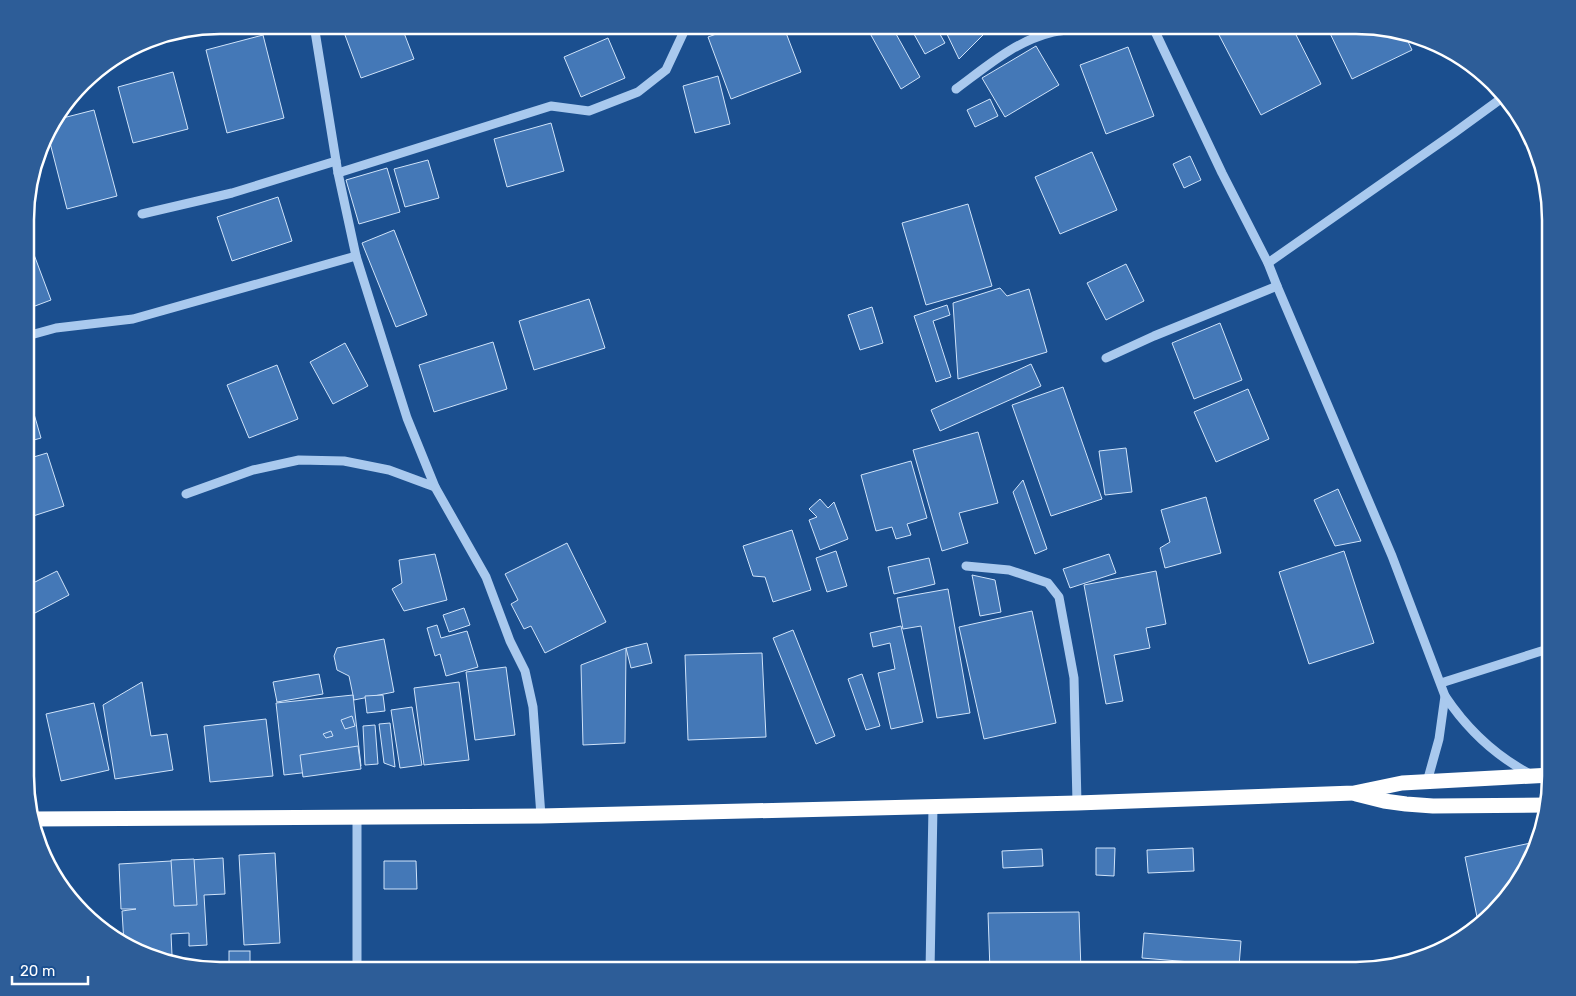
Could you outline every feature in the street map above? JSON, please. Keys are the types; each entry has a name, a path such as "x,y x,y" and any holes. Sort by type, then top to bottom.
{"highway":[{"path":"38,819 541,816 1077,803 1354,793 1380,787 1427,782 1542,776"},
{"path":"1354,793 1384,801 1433,806 1540,805"}],"street":[{"path":"315,34 338,173 356,256 406,418 435,487 486,578 510,641 525,671 534,707 541,816"},
{"path":"338,173 551,106 589,111 638,92 666,70 683,34"},
{"path":"956,90 1011,49 1030,39 1048,34"},
{"path":"1156,34 1222,173 1268,263 1392,556 1445,696 1456,712 1483,742 1499,755 1534,776"},
{"path":"1268,263 1499,100"},
{"path":"142,214 232,193 336,161"},
{"path":"34,334 56,328 133,319 356,256"},
{"path":"1106,358 1154,336 1277,286"},
{"path":"186,494 253,470 299,460 344,461 389,470 435,487"},
{"path":"966,566 1009,570 1048,583 1059,597 1074,678 1077,803"},
{"path":"1441,682 1542,651"},
{"path":"1427,782 1439,739 1445,696"},
{"path":"930,962 933,806"},
{"path":"357,818 357,962"}],"building":[{"path":"345,34 404,34 414,59 361,78"},
{"path":"716,34 786,34 801,72 731,99 708,37"},
{"path":"870,34 896,34 920,77 901,89"},
{"path":"914,34 940,34 945,43 925,54"},
{"path":"947,34 984,34 959,59"},
{"path":"1296,34 1321,84 1261,115 1219,35"},
{"path":"1330,34 1381,35 1408,41 1412,50 1352,79"},
{"path":"263,35 284,118 227,133 206,50"},
{"path":"608,38 625,78 581,97 564,57"},
{"path":"1036,46 1059,85 1005,117 982,78"},
{"path":"1128,47 1154,116 1106,134 1080,65"},
{"path":"173,72 188,129 133,143 118,87"},
{"path":"718,76 730,124 695,133 683,86"},
{"path":"990,99 998,116 975,127 967,110"},
{"path":"94,110 117,196 67,209 50,143 64,118"},
{"path":"551,123 564,171 507,187 494,139"},
{"path":"1092,152 1117,210 1060,234 1035,177"},
{"path":"1190,156 1201,180 1184,188 1173,164"},
{"path":"428,160 439,198 405,207 394,169"},
{"path":"387,168 400,212 359,224 346,180"},
{"path":"278,197 292,241 232,261 217,217"},
{"path":"968,204 992,286 926,305 902,223"},
{"path":"394,230 427,315 396,327 362,243"},
{"path":"34,255 51,300 34,306"},
{"path":"1126,264 1144,301 1106,320 1087,283"},
{"path":"1000,288 1007,296 1029,289 1047,352 958,379 953,303"},
{"path":"589,299 605,348 534,370 519,321"},
{"path":"947,305 950,315 933,321 951,377 936,382 914,316"},
{"path":"872,307 883,343 860,350 848,315"},
{"path":"1220,323 1242,380 1194,399 1172,343"},
{"path":"493,342 507,389 434,412 419,365"},
{"path":"345,343 368,386 333,404 310,362"},
{"path":"1031,364 1041,386 940,431 931,410"},
{"path":"277,365 298,419 249,438 227,385"},
{"path":"1063,387 1102,499 1051,516 1012,405"},
{"path":"1248,389 1269,439 1216,462 1194,412"},
{"path":"34,414 41,438 34,440"},
{"path":"978,432 998,503 959,513 968,543 942,551 913,450"},
{"path":"1126,448 1132,492 1105,495 1099,451"},
{"path":"47,453 64,506 34,516 34,457"},
{"path":"911,461 927,518 907,524 911,535 896,539 892,527 876,531 861,475"},
{"path":"1023,480 1047,549 1035,554 1013,492"},
{"path":"1338,489 1361,541 1335,546 1314,500"},
{"path":"1206,497 1221,553 1165,568 1160,548 1170,542 1161,510"},
{"path":"820,499 828,508 834,502 848,539 820,550 809,520 817,517 809,509"},
{"path":"792,530 811,590 773,602 765,577 753,576 743,546"},
{"path":"567,543 606,622 545,653 531,626 524,629 511,604 518,600 505,574"},
{"path":"836,551 847,586 827,592 816,558"},
{"path":"1344,551 1374,643 1309,664 1279,572"},
{"path":"435,554 447,600 404,611 392,589 402,583 399,560"},
{"path":"1109,554 1116,573 1070,588 1063,569"},
{"path":"929,558 935,584 894,594 888,567"},
{"path":"57,571 69,595 35,613 34,582"},
{"path":"1156,571 1166,624 1146,628 1150,648 1114,655 1123,701 1106,704 1084,585"},
{"path":"972,575 995,580 1001,612 980,616"},
{"path":"948,589 970,713 937,718 921,626 903,629 897,598"},
{"path":"464,608 470,625 449,632 443,615"},
{"path":"1032,611 1056,723 984,739 959,627"},
{"path":"437,625 441,638 467,631 478,667 446,676 440,654 435,656 427,628"},
{"path":"901,626 923,722 891,729 878,673 895,669 890,643 873,647 870,633"},
{"path":"793,630 835,736 816,744 773,638"},
{"path":"384,639 394,692 354,700 349,676 337,670 334,656 337,648"},
{"path":"647,643 652,663 631,668 626,648"},
{"path":"626,648 625,743 583,745 581,665"},
{"path":"762,653 766,737 688,740 685,655"},
{"path":"506,667 515,735 475,740 466,672"},
{"path":"319,674 323,694 277,702 273,682"},
{"path":"862,674 880,726 866,730 848,679"},
{"path":"142,682 151,736 167,734 173,770 115,779 103,705"},
{"path":"459,682 469,760 424,765 414,688"},
{"path":"353,695 361,766 284,775 276,703"},
{"path":"383,695 385,711 367,713 365,696"},
{"path":"94,703 109,770 61,781 46,714"},
{"path":"412,707 422,765 400,768 391,710"},
{"path":"352,716 355,726 345,729 341,720"},
{"path":"266,719 273,776 210,782 204,726"},
{"path":"390,723 395,767 384,763 379,724"},
{"path":"375,725 378,764 365,765 363,726"},
{"path":"331,731 333,736 326,738 323,734"},
{"path":"358,746 361,769 303,777 300,755"},
{"path":"1530,843 1523,859 1504,890 1477,918 1465,857"},
{"path":"1096,848 1115,848 1114,876 1096,875"},
{"path":"1193,848 1194,871 1148,873 1147,850"},
{"path":"1042,849 1043,866 1003,868 1002,851"},
{"path":"275,853 280,943 244,945 239,855"},
{"path":"223,858 225,894 204,895 207,945 189,946 189,933 171,934 172,955 169,955 148,948 123,935 122,911 136,909 121,909 119,864"},
{"path":"194,859 197,905 174,906 171,860"},
{"path":"384,861 416,861 417,889 384,889"},
{"path":"1079,912 1081,962 990,962 988,913"},
{"path":"1144,933 1241,941 1239,962 1190,962 1142,958"},
{"path":"229,951 250,951 250,962 229,962"}]}
